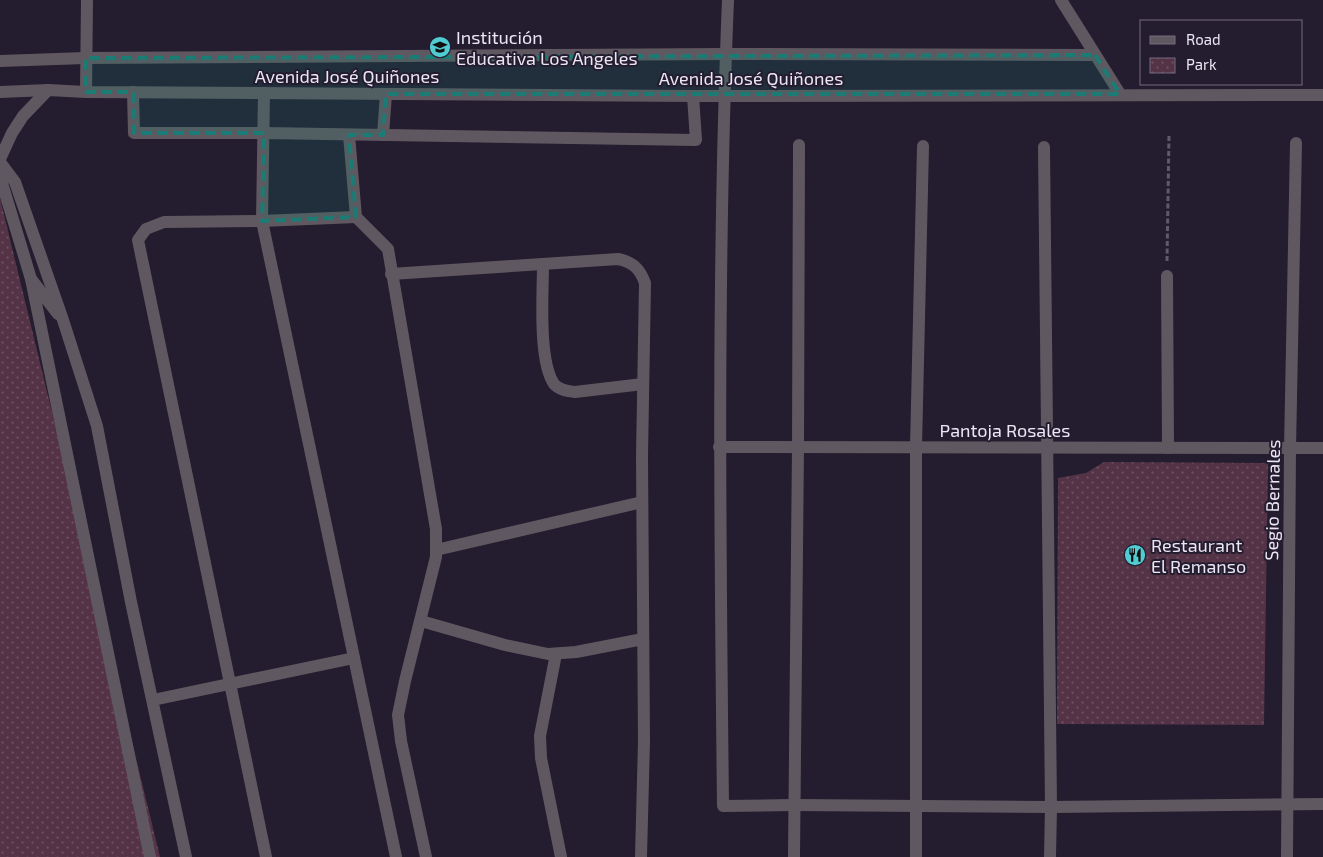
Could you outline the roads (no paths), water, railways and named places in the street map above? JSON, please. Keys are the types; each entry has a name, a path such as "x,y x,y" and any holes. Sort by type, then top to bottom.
{"street":[{"path":"86,92 87,0"},
{"path":"728,0 724,96 719,447 723,806 794,804 1051,807 1323,804"},
{"path":"1060,0 1120,94"},
{"path":"0,61 86,58 1095,54"},
{"path":"48,90 23,116 12,133 0,161 15,182 63,320 97,426 131,602 186,857"},
{"name":"Avenida José Quiñones","path":"0,92 48,90 86,92 693,96 1323,95"},
{"path":"133,92 134,133 349,134 696,140 693,96"},
{"path":"264,93 262,221 396,857"},
{"path":"383,135 386,94"},
{"path":"349,134 356,217 388,249 436,529 436,557 431,582 398,715 401,741 426,857"},
{"name":"Segio Bernales","path":"1287,857 1290,449 1296,143"},
{"path":"794,857 798,447 798,145"},
{"path":"916,857 916,447 923,146"},
{"path":"1044,147 1050,857"},
{"path":"0,168 2,183 31,279 150,857"},
{"path":"266,857 138,240 146,228 164,222 262,221 356,217"},
{"path":"391,274 618,259 629,262 642,274 645,283 642,502 644,741 641,857"},
{"path":"543,264 544,357 555,385 564,391 575,392 643,384"},
{"path":"1167,276 1168,448"},
{"path":"31,279 63,320"},
{"name":"Pantoja Rosales","path":"719,447 1323,448"},
{"path":"436,550 642,502"},
{"path":"420,621 505,645 548,654 643,639"},
{"path":"556,654 540,736 541,758 561,857"},
{"path":"152,700 354,658"}],"place":[{"name":"Institución Educativa Los Angeles","path":"440,47"},
{"name":"Restaurant El Remanso","path":"1135,555"}]}
